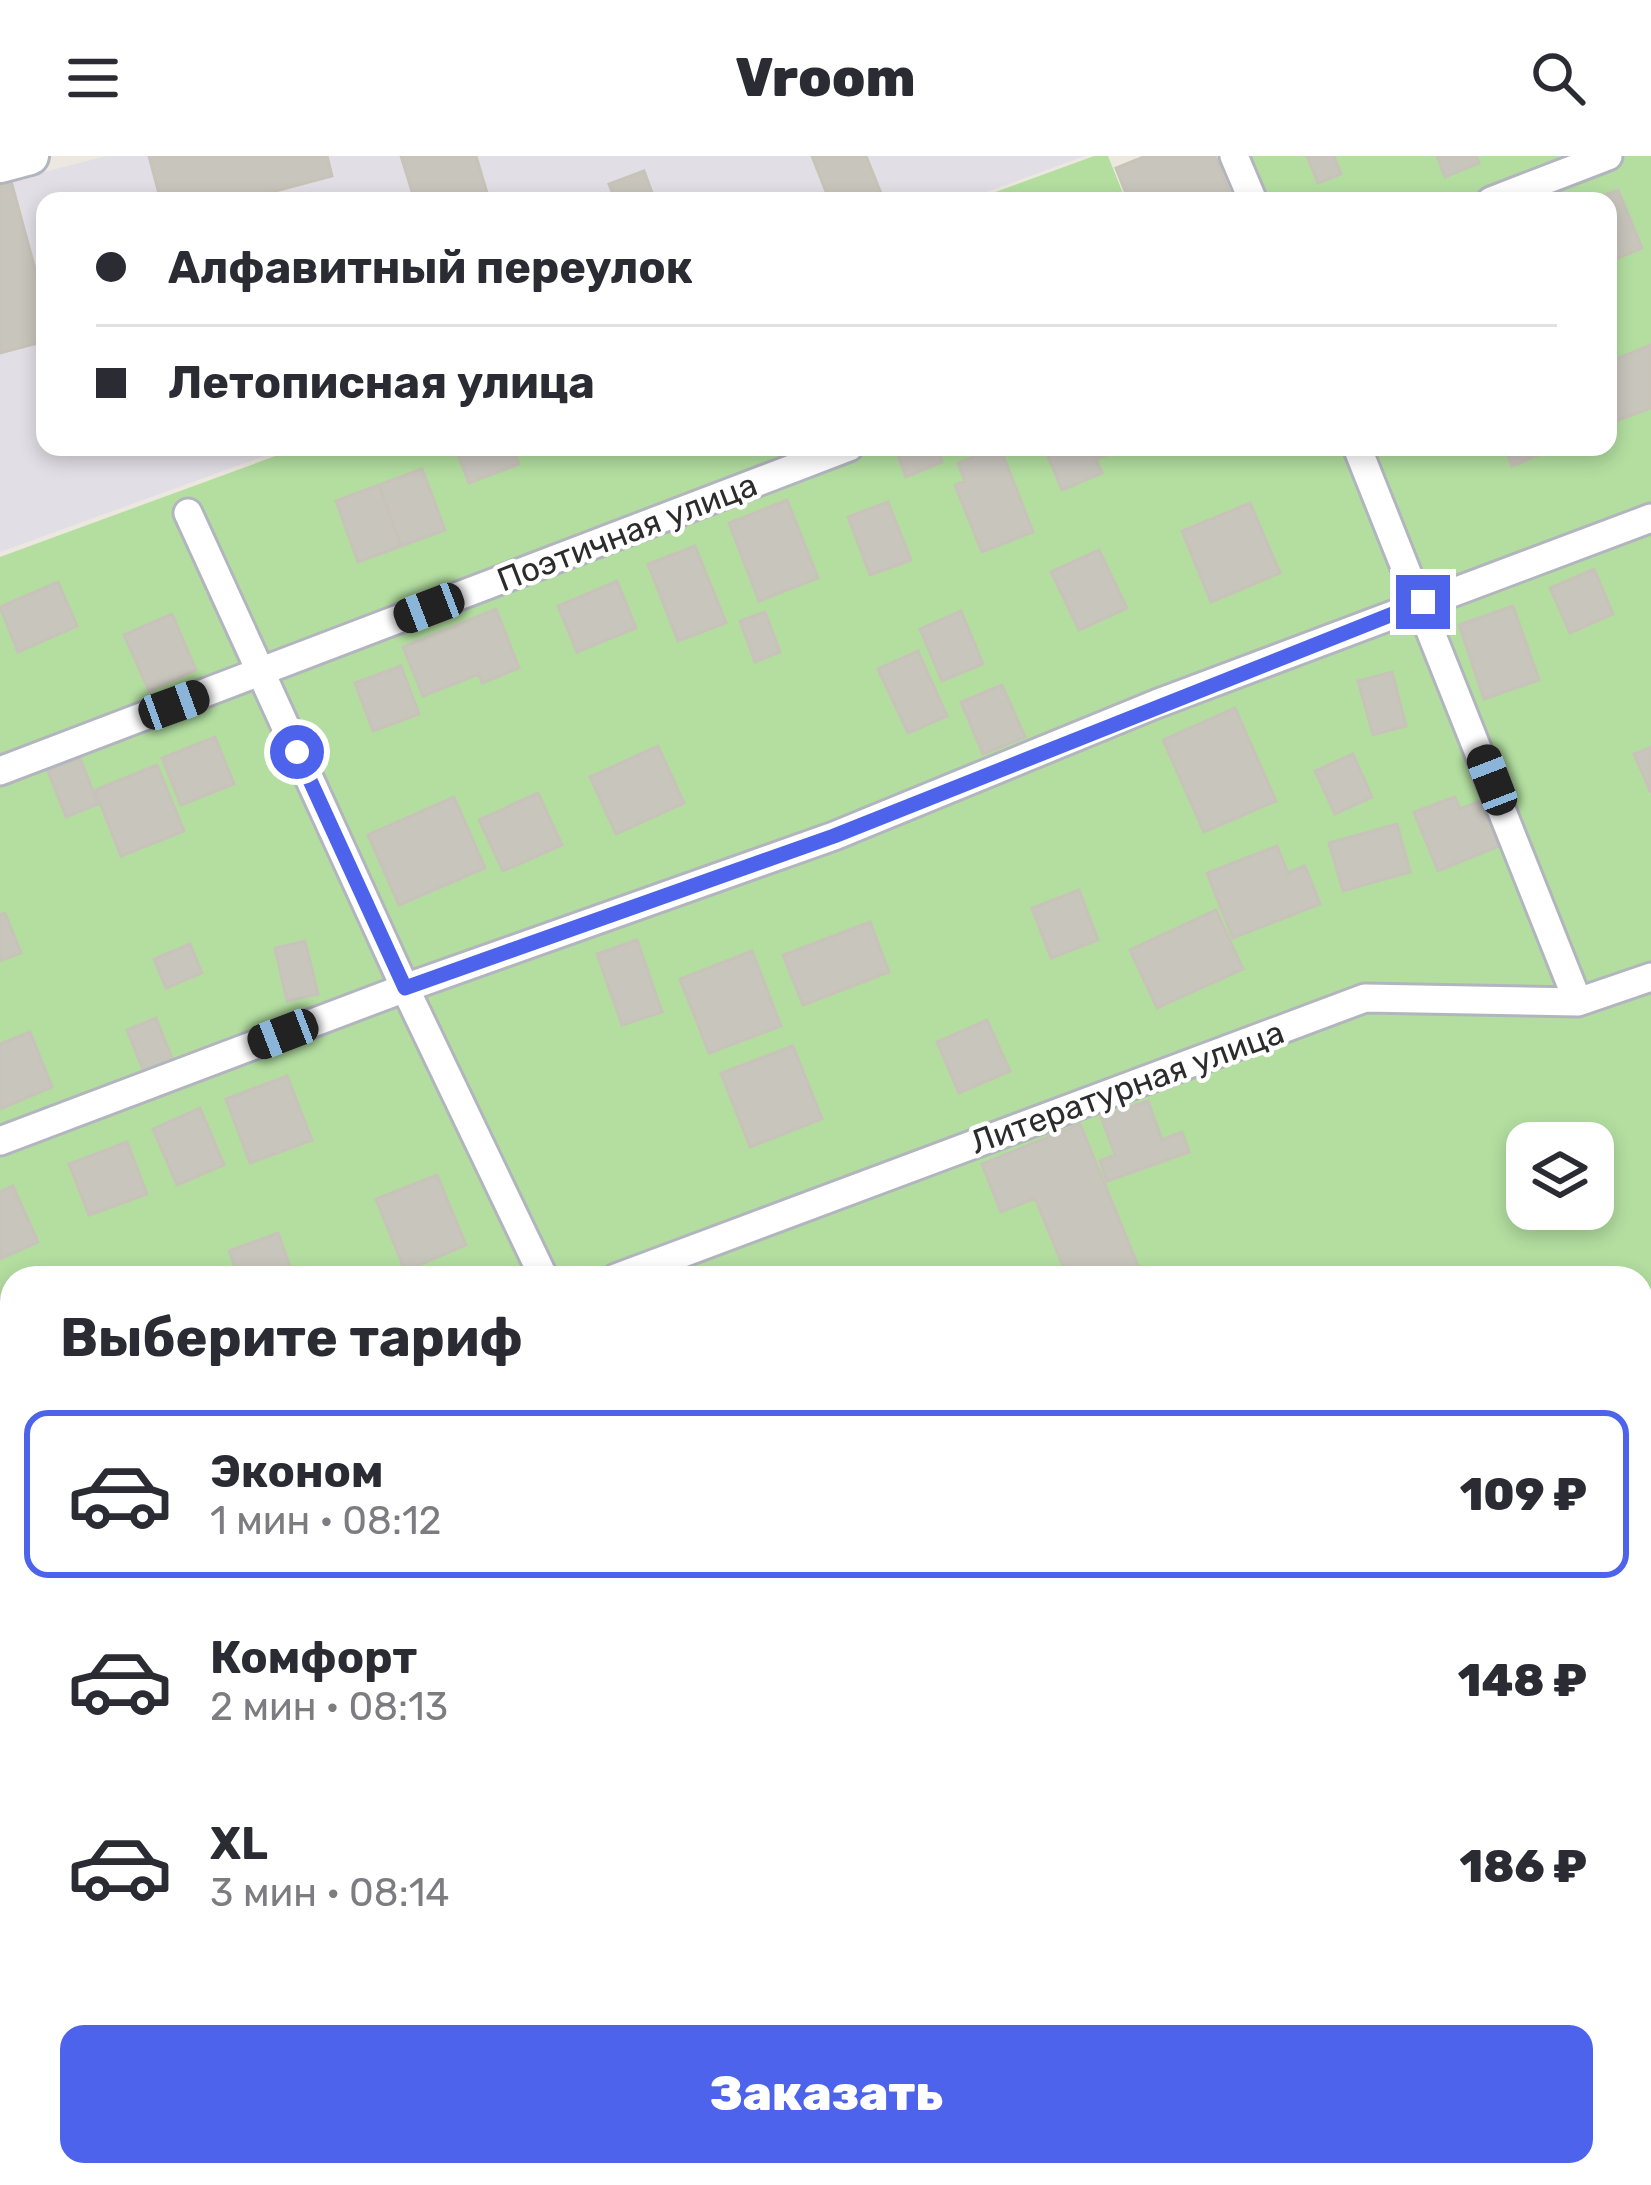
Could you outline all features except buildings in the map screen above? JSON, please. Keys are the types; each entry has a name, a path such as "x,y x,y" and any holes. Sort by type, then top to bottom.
{"street":[{"path":"0,164 31,156"},
{"path":"1234,156 1249,192"},
{"path":"1514,192 1608,156"},
{"name":"Поэтичная улица","path":"0,771 826,456"},
{"path":"1361,456 1423,602 1578,1002"},
{"path":"188,513 538,1266"},
{"path":"0,1141 405,988 834,836 1423,602 1651,518"},
{"name":"Литературная улица","path":"648,1266 1365,998 1578,1002 1651,977"}],"shaded area":[{"path":"107,156 1085,156 987,192 36,192 36,456 264,456 0,552 0,183"}],"green space":[{"path":"1094,156 1108,156 1122,192 996,192"},
{"path":"1250,156 1651,156 1651,1266 0,1266 0,557 275,456 1617,456 1617,192 1267,192"}],"route":[{"path":"297,752 405,988 834,836 1156,704 1423,602"}]}
